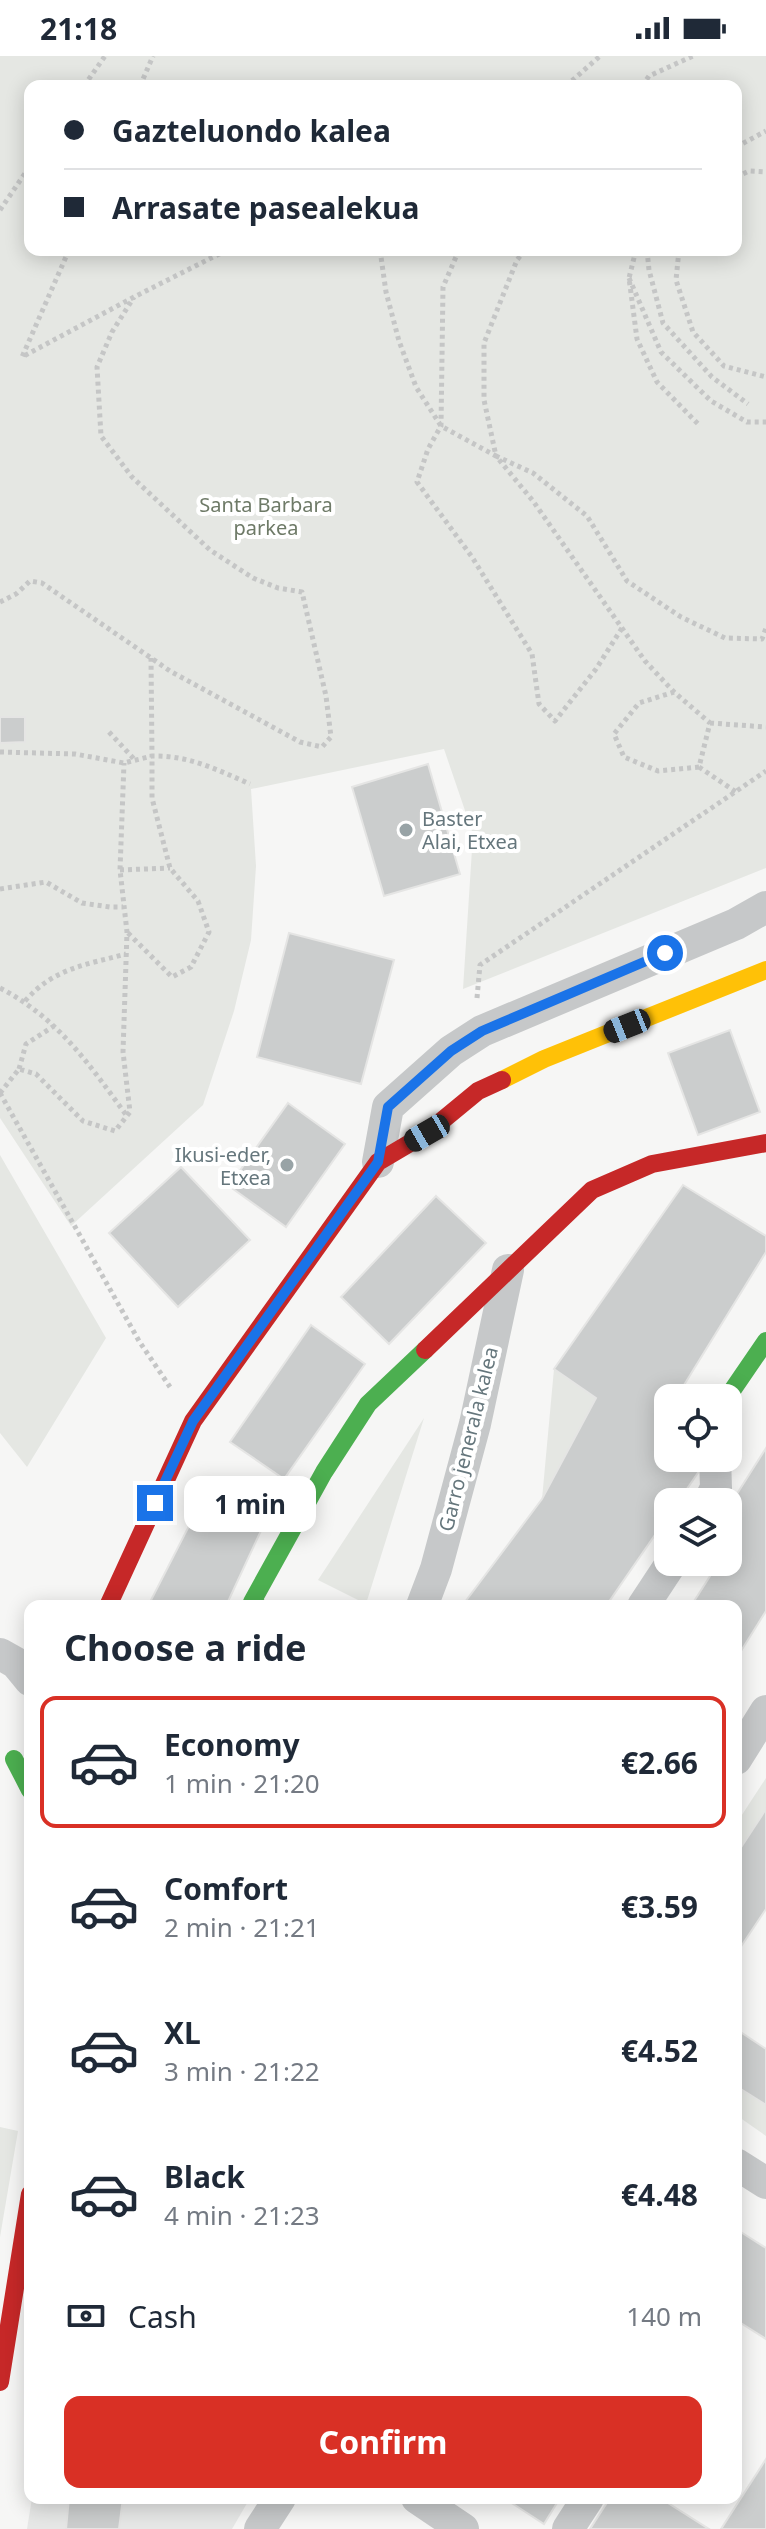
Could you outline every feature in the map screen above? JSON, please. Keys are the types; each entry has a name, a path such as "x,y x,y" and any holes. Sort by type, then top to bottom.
{"street":[{"path":"378,1162 388,1107 451,1051 482,1031 736,924 766,907"},
{"path":"111,1600 193,1421 378,1162 427,1133 478,1091 530,1066 766,970"},
{"path":"253,1600 324,1472 368,1404 592,1190 652,1164 766,1143"},
{"name":"Garro jenerala kalea","path":"424,1600 436,1569 475,1424 508,1270"},
{"path":"737,1384 766,1341"},
{"path":"647,1600 663,1576"},
{"path":"0,1654 24,1672"},
{"path":"742,1749 766,1711"},
{"path":"15,1755 24,1776"},
{"path":"742,2168 766,2183"},
{"path":"0,2382 24,2232"},
{"path":"260,2529 276,2504"},
{"path":"426,2504 463,2529"},
{"path":"568,2529 584,2504"}],"path":[{"path":"88,80 105,56"},
{"path":"143,80 153,56"},
{"path":"573,80 600,56"},
{"path":"646,80 693,56"},
{"path":"742,144 766,131"},
{"path":"742,174 749,171 766,172"},
{"path":"0,210 24,175"},
{"path":"66,256 22,357 215,256"},
{"path":"381,256 386,292 399,341 416,387 441,426 533,473 587,516 627,581 681,617 725,638 762,639 766,628"},
{"path":"456,256 443,287 441,426 428,449 417,482 472,557 532,654 539,704 555,721 596,669 622,628"},
{"path":"520,256 484,343 484,400 496,456 533,501 645,661 674,692 710,723 766,727"},
{"path":"634,256 629,278 637,339 657,382 700,426"},
{"path":"648,256 663,323 712,377 748,404"},
{"path":"678,256 676,280 693,332 724,366 766,377"},
{"path":"629,278 661,352 711,401 747,422 766,422"},
{"path":"0,602 16,594 30,581 42,583 170,671 300,742 322,747 331,737 326,696 302,592 278,588 253,578 210,550 132,477 101,436 97,367 112,332 134,297"},
{"path":"127,932 172,977 191,967 209,932 198,901 170,868 152,798 151,657"},
{"path":"674,692 639,703 614,734 624,757 658,771 699,767 736,792"},
{"path":"699,767 710,723"},
{"path":"109,732 135,760"},
{"path":"0,752 75,754 124,763 152,756 174,755 250,784"},
{"path":"19,1069 36,1074 83,1121 115,1131 130,1112 123,1052 127,932 120,870 124,763"},
{"path":"482,1031 477,999 480,965 766,771"},
{"path":"120,870 170,868"},
{"path":"0,889 46,882 82,903 123,907"},
{"path":"25,1001 39,985 67,970 126,954"},
{"path":"0,988 25,1001 68,1037 127,1116"},
{"path":"55,1026 26,1044 19,1069 0,1093 139,1341 193,1421"}],"shaded area":[{"path":"31,2504 247,2504 232,2529 27,2529"}],"green space":[{"name":"Santa Barbara parkea","path":"0,56 766,56 766,868 463,989 473,834 444,749 251,789 256,866 251,940 234,1011 203,1105 71,1226 0,1118"},
{"path":"0,1155 106,1338 27,1467 0,1433"},
{"path":"554,1369 596,1398 542,1499"},
{"path":"424,1418 367,1600 358,1600 318,1580"},
{"path":"766,1778 766,1809 742,1846 742,1815"},
{"path":"742,2090 766,2105 766,2136 742,2119"},
{"path":"0,2127 18,2131 0,2237"}],"building":[{"path":"0,717 25,717 25,742 0,743"},
{"name":"Baster Alai, Etxea","path":"428,764 460,874 384,896 352,787"},
{"path":"289,933 394,960 361,1084 257,1057"},
{"path":"730,1030 760,1112 698,1135 668,1053"},
{"name":"Ikusi-eder, Etxea","path":"288,1103 345,1144 286,1227 229,1186"},
{"path":"181,1167 250,1240 178,1307 109,1233"},
{"path":"683,1185 766,1236 766,1252 685,1384 654,1384 654,1472 698,1472 688,1488 654,1488 654,1536 610,1600 466,1600 542,1499 596,1398 554,1369"},
{"path":"436,1196 486,1243 389,1344 341,1297"},
{"path":"311,1325 365,1364 284,1479 230,1442"},
{"path":"766,1448 766,1611 742,1649 742,1600 695,1600 710,1576 742,1576 741,1488"},
{"path":"213,1479 272,1507 229,1600 151,1600"},
{"path":"766,1809 766,1909 742,1945 742,1846"},
{"path":"742,2033 766,2049 766,2105 742,2090"},
{"path":"742,2233 766,2248 766,2339 742,2324"},
{"path":"766,2459 766,2529 721,2529 737,2504 742,2504 742,2496"},
{"path":"68,2504 122,2504 119,2529 66,2529"},
{"path":"513,2504 556,2504 544,2524"},
{"path":"606,2504 669,2504 709,2529 590,2529"}],"traffic: fast":[{"path":"737,1384 766,1341"},
{"path":"253,1600 324,1472 368,1404 425,1350"},
{"path":"14,1759 24,1778"}],"traffic: slow":[{"path":"502,1080 544,1059 766,970"}],"traffic: jam":[{"path":"111,1600 193,1421 378,1162 427,1133 478,1091 502,1080"},
{"path":"425,1350 592,1190 652,1164 766,1143"},
{"path":"0,2382 24,2232"}],"place":[{"name":"Baster Alai, Etxea","path":"406,830"},
{"name":"Ikusi-eder, Etxea","path":"287,1165"}],"route":[{"path":"155,1503 193,1421 378,1162 388,1107 451,1051 482,1031 665,953"}]}
